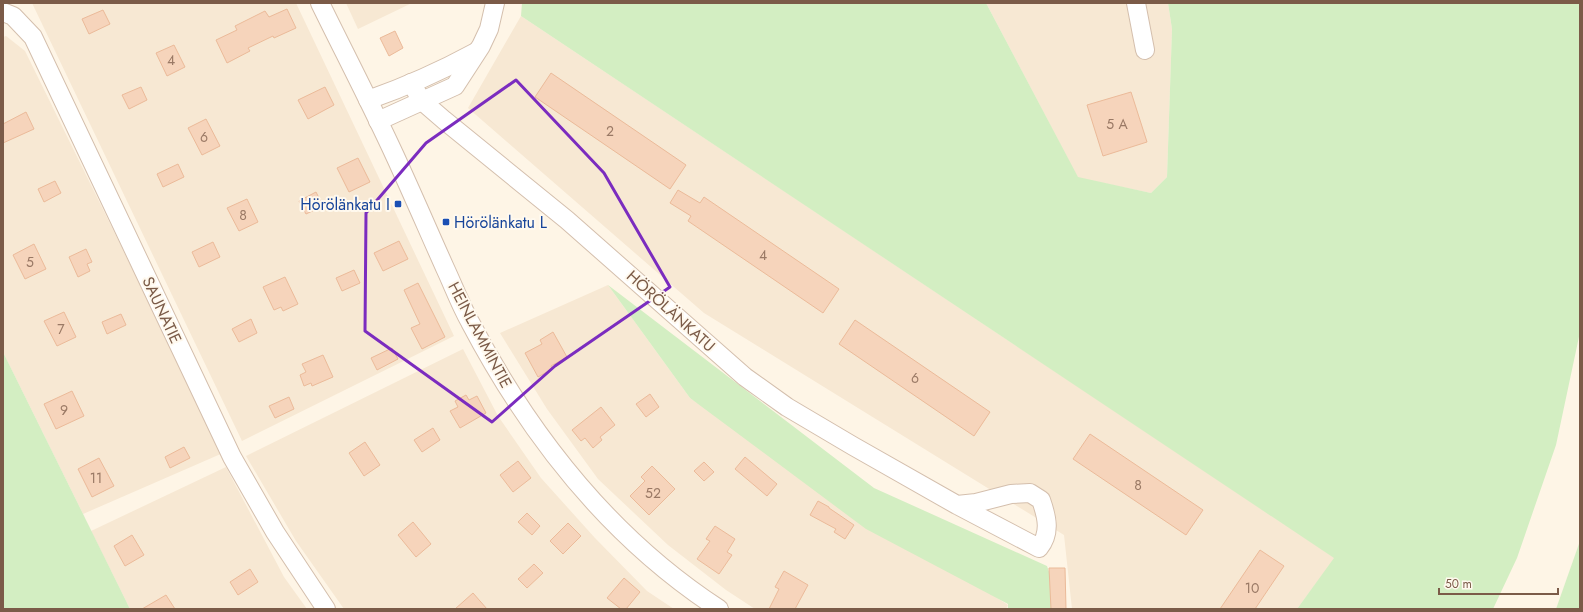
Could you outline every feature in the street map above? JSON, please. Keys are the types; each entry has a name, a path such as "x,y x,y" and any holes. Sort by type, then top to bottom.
{"street":[{"name":"HEINLAMMINTIE","path":"320,3 378,121 469,321 508,388 559,461 587,496 662,568 719,609"},
{"path":"378,121 455,86 478,50 489,29 495,3"},
{"path":"1136,3 1145,50"},
{"name":"SAUNATIE","path":"3,12 13,16 33,37 232,457 275,532 326,609"},
{"path":"368,100 399,89 453,64 478,50"},
{"name":"HÖRÖLÄNKATU","path":"411,83 422,100 444,120 567,220 745,377 787,407 957,505 1039,548 1043,543 1048,530 1041,500 1030,493 1011,494 976,503 957,505"}],"highlighted area":[{"path":"516,80 604,173 670,287 555,366 492,422 365,331 366,213 426,143"}],"shaded area":[{"path":"32,3 296,3 454,336 242,441"},
{"path":"346,3 412,3 358,29"},
{"path":"986,3 1168,3 1172,29 1167,177 1151,193 1078,178"},
{"path":"521,16 1335,558 1297,609 1072,609 1064,535 704,313 468,108"},
{"path":"6,36 25,51 223,453 83,514 3,352 3,37"},
{"path":"608,285 690,398 1008,605 1006,609 755,609 726,590 668,545 598,479 547,409 500,333"},
{"path":"463,349 498,416 541,478 595,538 647,591 674,609 344,609 296,541 246,456"},
{"path":"226,467 284,577 307,609 130,609 91,531"}],"green space":[{"path":"522,3 986,3 1078,177 1151,193 1167,177 1172,29 1168,3 1580,3 1580,332 1556,445 1517,558 1493,609 1297,609 1334,558 521,16"},
{"path":"608,285 874,488 1047,566 1062,609 1008,609 1008,604 866,529 690,398"},
{"path":"3,352 130,609 3,609"},
{"path":"1580,541 1580,609 1556,609"}],"building":[{"path":"287,9 296,28 274,38 273,36 248,48 250,51 227,63 216,40 237,30 235,26 265,11 269,17"},
{"path":"103,10 110,24 89,34 82,19"},
{"path":"395,31 403,48 389,56 380,38"},
{"path":"174,45 185,67 167,76 156,53"},
{"path":"551,73 686,165 670,189 535,97"},
{"path":"141,87 147,100 129,109 122,95"},
{"path":"325,87 334,105 308,119 298,100"},
{"path":"1131,92 1147,142 1103,156 1087,105"},
{"path":"26,112 34,129 3,143 3,124"},
{"path":"206,119 220,146 202,155 188,128"},
{"path":"358,158 370,182 349,192 337,168"},
{"path":"178,164 184,177 163,187 157,174"},
{"path":"55,181 61,193 44,202 38,189"},
{"path":"678,190 700,203 704,197 839,289 823,313 688,221 691,216 670,203"},
{"path":"316,192 323,206 306,214 299,201"},
{"path":"247,199 258,222 239,231 227,208"},
{"path":"399,241 408,259 383,271 374,253"},
{"path":"213,242 220,257 199,267 192,252"},
{"path":"34,244 46,269 25,279 13,255"},
{"path":"86,249 92,262 87,264 90,271 78,277 69,257"},
{"path":"354,270 360,283 342,291 336,278"},
{"path":"285,277 298,304 283,311 281,307 274,310 263,287"},
{"path":"418,283 445,337 422,349 411,328 420,324 404,290"},
{"path":"64,312 76,337 57,346 44,321"},
{"path":"121,314 126,325 107,334 102,322"},
{"path":"251,319 257,333 239,342 232,329"},
{"path":"855,320 990,412 974,436 839,344"},
{"path":"553,332 567,357 551,366 552,369 538,377 525,353 542,344 540,340"},
{"path":"392,348 398,359 377,370 371,358"},
{"path":"323,355 333,377 312,386 311,383 304,386 300,375 306,372 302,364"},
{"path":"72,391 84,416 56,429 44,404"},
{"path":"650,394 659,407 646,417 636,404"},
{"path":"466,395 469,400 477,396 486,413 460,428 450,411 458,407 455,401"},
{"path":"289,397 294,409 275,418 269,406"},
{"path":"601,407 615,425 600,437 602,440 593,448 585,438 581,441 572,430"},
{"path":"433,428 440,440 422,452 414,440"},
{"path":"1090,434 1203,510 1186,535 1073,459"},
{"path":"365,442 380,465 364,476 349,453"},
{"path":"184,447 190,458 170,468 165,457"},
{"path":"745,457 777,484 767,496 735,469"},
{"path":"99,458 114,486 92,497 78,469"},
{"path":"518,461 531,478 513,492 500,475"},
{"path":"704,462 714,472 704,481 694,471"},
{"path":"652,466 675,489 649,515 630,496 645,481 641,477"},
{"path":"818,501 854,525 845,539 834,532 836,529 810,515"},
{"path":"527,513 540,526 532,535 518,522"},
{"path":"413,522 431,544 416,557 398,535"},
{"path":"568,523 581,536 563,554 550,541"},
{"path":"715,526 735,539 727,552 732,555 719,574 697,559 710,541 706,539"},
{"path":"132,535 144,555 125,566 114,546"},
{"path":"1260,550 1284,566 1255,609 1220,609"},
{"path":"534,564 543,573 527,588 518,579"},
{"path":"1049,568 1065,568 1066,609 1051,609"},
{"path":"250,569 258,582 238,595 230,582"},
{"path":"784,571 808,585 795,609 769,609 779,589 775,587"},
{"path":"624,578 640,592 626,609 621,609 607,598"},
{"path":"473,593 487,609 455,609"},
{"path":"166,595 175,609 142,609"}],"place":[{"name":"Hörölänkatu I","path":"398,204"},
{"name":"Hörölänkatu L","path":"446,222"}]}
